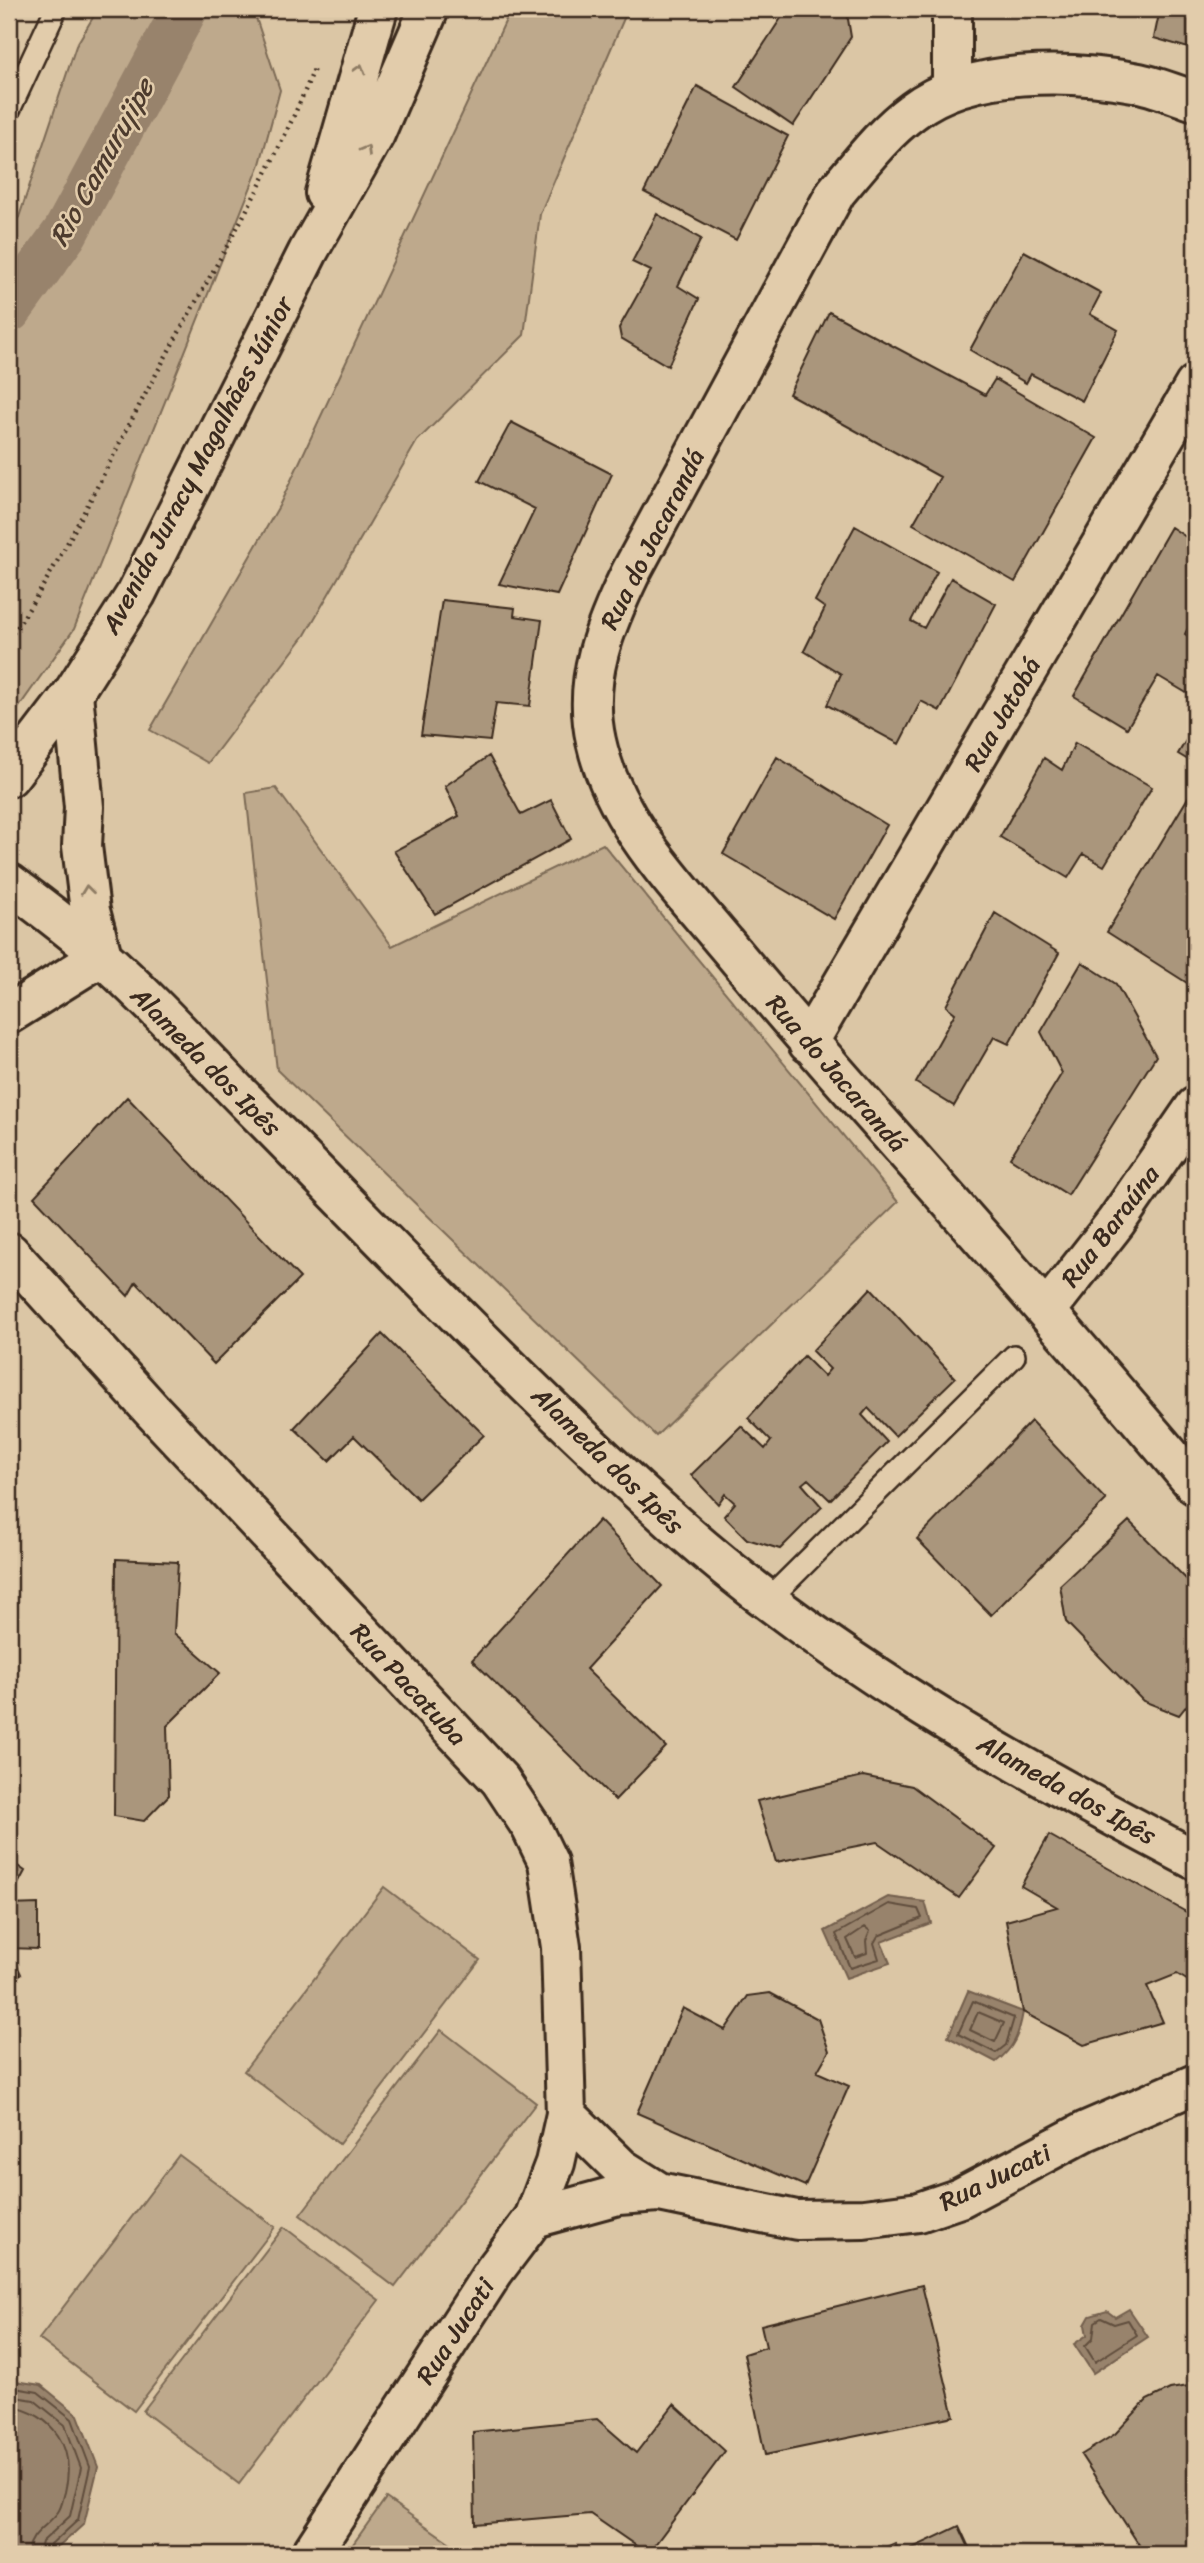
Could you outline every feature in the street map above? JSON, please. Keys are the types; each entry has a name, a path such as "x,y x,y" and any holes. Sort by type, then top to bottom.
{"street":[{"name":"Avenida Juracy Magalhães Júnior","path":"307,252 378,9"},
{"name":"Avenida Juracy Magalhães Júnior","path":"9,777 73,693 135,594 307,252 375,134 429,9"},
{"path":"952,9 953,88"},
{"name":"Rua do Jacarandá","path":"1195,101 1142,84 1083,74 1020,77 953,88 913,111 874,147 836,192 631,572 603,632 591,683 596,741 620,808 663,869 808,1042 1046,1310 1195,1485"},
{"name":"Rua Jatobá","path":"808,1042 1195,385"},
{"name":"Alameda dos Ipês","path":"73,693 84,807 84,859 90,911 102,956"},
{"name":"Alameda dos Ipês","path":"9,883 102,956 471,1329 673,1522 766,1602 842,1657 926,1708 1083,1801 1195,1860"},
{"path":"9,1014 102,956"},
{"name":"Rua Baraúna","path":"1046,1310 1116,1222 1195,1107"},
{"name":"Rua Pacatuba","path":"9,1252 150,1408 500,1780 531,1827 548,1862 556,1900 561,1947 566,2114 555,2163 534,2218"},
{"name":"Rua Jucati","path":"311,2554 494,2271 534,2218 618,2195 659,2192 797,2220 864,2219 919,2212 960,2198 1086,2131 1195,2084"},
{"name":"Rua Jucati","path":"566,2114 621,2168 659,2192"}],"lane":[{"path":"9,110 56,9"},
{"path":"766,1602 1014,1356"}],"path":[{"path":"9,639 38,596 153,379 271,168 316,65"}],"shaded area":[{"path":"98,9 253,9 280,90 260,164 74,629 9,721 9,231 19,217 76,46"},
{"path":"511,9 628,9 540,214 524,335 417,441 305,635 208,763 150,730 279,506"},
{"path":"276,788 392,946 603,844 898,1202 656,1436 277,1070 246,793"},
{"path":"384,1887 480,1960 339,2144 244,2071"},
{"path":"441,2030 536,2103 395,2287 300,2215"},
{"path":"179,2155 275,2227 134,2411 39,2339"},
{"path":"284,2227 379,2300 239,2484 143,2411"},
{"path":"386,2498 466,2554 346,2554"}],"water":[{"path":"888,1897 925,1902 931,1923 881,1942 890,1963 846,1978 825,1931"},
{"path":"968,1991 1023,2012 1015,2040 996,2062 948,2037"},
{"path":"1129,2309 1148,2337 1093,2373 1074,2344 1087,2335 1085,2325 1090,2316 1107,2311 1115,2317"},
{"path":"9,2380 41,2385 78,2415 98,2467 84,2524 51,2554 9,2554"}],"building":[{"path":"787,9 841,9 847,13 851,37 793,126 736,87"},
{"path":"1160,9 1195,9 1195,50 1154,38"},
{"path":"697,86 788,136 736,240 644,192"},
{"path":"657,214 701,239 678,286 699,299 668,366 621,338 619,328 651,271 632,262"},
{"path":"1024,251 1101,293 1090,314 1118,330 1082,401 1031,374 1026,383 970,350"},
{"path":"829,312 985,395 995,379 1096,438 1015,582 913,524 940,477 789,394"},
{"path":"511,422 612,474 557,595 499,584 535,509 479,481"},
{"path":"855,526 937,572 911,621 924,628 951,578 996,604 940,711 921,701 899,744 827,705 841,674 804,651 825,608 815,601"},
{"path":"1171,527 1195,543 1195,614 1185,634 1195,641 1195,698 1158,676 1127,728 1074,696"},
{"path":"442,600 515,608 514,616 542,620 530,706 496,703 490,741 421,735"},
{"path":"1195,725 1195,764 1178,754"},
{"path":"1075,743 1152,787 1104,866 1083,854 1068,878 1000,837 1044,758 1062,770"},
{"path":"489,756 521,815 551,800 571,839 435,914 394,851 459,816 445,786"},
{"path":"777,757 887,825 834,919 723,854"},
{"path":"1192,791 1195,793 1195,988 1107,932"},
{"path":"995,913 1059,953 1009,1044 994,1037 954,1106 916,1083 955,1013 946,1006"},
{"path":"1082,962 1116,984 1156,1056 1068,1195 1010,1158 1062,1073 1041,1032"},
{"path":"127,1097 300,1278 214,1364 136,1282 128,1296 34,1197"},
{"path":"871,1288 955,1378 895,1436 868,1408 862,1415 887,1442 830,1500 808,1479 802,1484 822,1507 780,1549 747,1539 724,1516 735,1503 725,1494 718,1504 691,1475 741,1426 765,1449 771,1441 748,1418 804,1356 824,1376 830,1369 812,1351"},
{"path":"382,1334 484,1435 418,1499 354,1436 329,1461 294,1428"},
{"path":"1031,1421 1106,1500 991,1615 917,1539"},
{"path":"599,1520 662,1586 586,1669 666,1747 615,1800 472,1660"},
{"path":"1129,1521 1195,1588 1195,1695 1179,1715 1143,1701 1066,1622 1060,1585"},
{"path":"116,1559 178,1562 174,1633 220,1673 167,1726 169,1795 144,1821 114,1816"},
{"path":"863,1776 912,1786 996,1848 959,1898 877,1842 776,1862 757,1801"},
{"path":"1049,1835 1195,1917 1195,1985 1177,1974 1147,1986 1163,2022 1084,2045 1023,2012 1006,1921 1057,1907 1021,1886"},
{"path":"9,1860 25,1871 9,1901"},
{"path":"38,1904 38,1949 9,1948 9,1905"},
{"path":"9,1948 21,1974 9,1980"},
{"path":"770,1993 818,2019 829,2051 817,2072 849,2086 805,2186 637,2113 683,2008 725,2030 748,1996"},
{"path":"922,2285 954,2416 765,2455 744,2354 766,2347 761,2325"},
{"path":"1195,2385 1195,2554 1145,2554 1081,2455 1115,2434 1147,2400 1170,2389"},
{"path":"674,2404 725,2451 648,2554 590,2514 475,2524 473,2432 597,2419 636,2453"},
{"path":"959,2526 972,2554 900,2554"},
{"path":"895,2543 900,2554 871,2554"}],"waterway":[{"name":"Rio Camurujipe","path":"9,310 65,233 185,9"}]}
